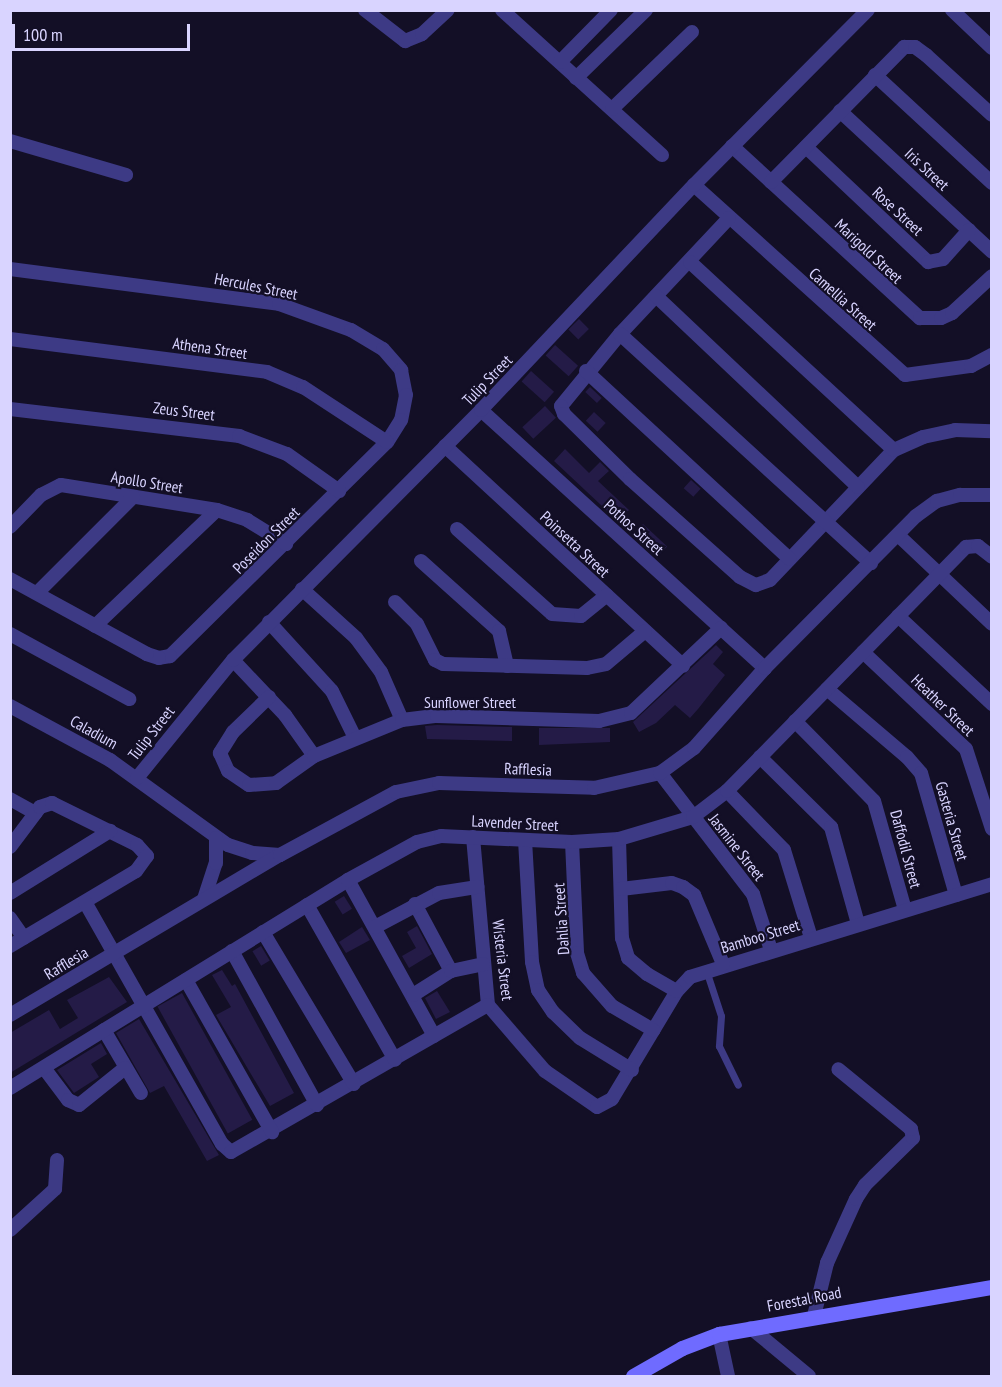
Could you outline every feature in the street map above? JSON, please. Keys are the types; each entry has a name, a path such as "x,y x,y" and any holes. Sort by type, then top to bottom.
{"street":[{"path":"365,10 405,41 412,40 448,10"},
{"path":"502,10 662,155"},
{"path":"560,62 611,10"},
{"path":"576,78 646,10"},
{"name":"Tulip Street","path":"137,778 233,660 269,622 481,410 694,184 868,10"},
{"path":"952,10 992,48"},
{"path":"612,109 692,32"},
{"path":"771,182 898,50 909,45 926,55 992,115"},
{"path":"875,75 992,183"},
{"name":"Iris Street","path":"840,111 992,252"},
{"path":"10,141 126,175"},
{"name":"Marigold Street","path":"732,146 920,318 941,318 952,313 992,276"},
{"name":"Rose Street","path":"806,147 928,262 943,259 969,230"},
{"name":"Camellia Street","path":"694,184 905,375 971,366 989,357"},
{"path":"729,218 586,371 563,400 561,410 630,479 747,582 756,585 770,580 894,450 923,437 955,430 992,431"},
{"path":"690,262 894,450"},
{"name":"Hercules Street","path":"10,269 241,297 279,304 351,330 393,358 404,380 405,408 387,442"},
{"path":"656,296 858,488"},
{"path":"620,334 871,563"},
{"name":"Athena Street","path":"10,339 267,372 303,387 387,442"},
{"path":"989,357 992,373"},
{"path":"586,371 790,559"},
{"name":"Zeus Street","path":"10,409 239,436 287,454 339,491"},
{"name":"Pothos Street","path":"481,410 765,668"},
{"name":"Poseidon Street","path":"95,626 147,654 165,658 180,648 387,442"},
{"name":"Poinsetta Street","path":"445,446 683,666"},
{"name":"Apollo Street","path":"10,527 54,486 217,510 247,520 286,544"},
{"name":"Rafflesia","path":"10,1015 280,855 396,792 439,783 594,788 660,772 694,748 765,668 898,535 937,501 960,495 992,495"},
{"path":"37,593 133,497"},
{"path":"10,579 95,626 217,510"},
{"path":"457,529 552,614 581,616 606,596"},
{"path":"898,535 992,624"},
{"name":"Lavender Street","path":"10,1088 348,880 417,842 441,836 572,842 619,839 693,817 727,791 939,574 971,545 982,548 992,557"},
{"path":"421,561 499,631 507,666"},
{"path":"302,589 362,647 381,672 402,720"},
{"path":"395,602 417,624 438,663 587,668 606,664 645,631"},
{"path":"898,616 992,704"},
{"path":"269,622 332,691 355,738"},
{"name":"Sunflower Street","path":"268,696 223,745 222,764 238,779 265,786 276,783 314,756 402,720 437,716 599,721 631,713 721,628"},
{"path":"10,634 129,699"},
{"name":"Heather Street","path":"863,652 966,749 992,829"},
{"path":"233,660 268,696 314,756"},
{"name":"Gasteria Street","path":"827,689 908,757 921,773 956,895"},
{"name":"Caladium","path":"10,706 137,778 216,838 241,850 280,855"},
{"name":"Daffodil Street","path":"795,721 874,801 905,910"},
{"path":"760,757 831,827 858,924"},
{"name":"Jasmine Street","path":"660,772 753,894 771,950"},
{"path":"727,791 784,850 811,938"},
{"path":"10,799 34,813"},
{"path":"10,847 34,813 46,803 58,804 145,851 146,861 136,871 10,946"},
{"path":"10,893 110,831"},
{"name":"Wisteria Street","path":"473,837 488,1005 545,1071 590,1105 602,1107"},
{"path":"204,899 216,863 216,838"},
{"path":"619,839 622,938 628,958 647,974 677,991"},
{"path":"525,840 532,962 538,990 553,1012 580,1038 632,1070"},
{"name":"Dahlia Street","path":"572,842 578,953 584,973 612,1006 653,1030"},
{"path":"348,880 434,1036"},
{"path":"621,889 672,883 683,887 694,896 723,964"},
{"name":"Bamboo Street","path":"602,1107 632,1070 677,991 690,977 723,964 992,884"},
{"path":"375,927 415,904 452,890 478,887"},
{"path":"85,902 227,1149 236,1152 488,1005"},
{"path":"415,904 451,971"},
{"path":"307,905 394,1060"},
{"path":"10,918 24,938"},
{"path":"263,932 354,1084"},
{"path":"232,951 317,1105"},
{"path":"413,995 451,971 483,964"},
{"path":"186,980 272,1132"},
{"path":"104,1030 141,1094"},
{"path":"44,1068 68,1100 80,1105 125,1068"},
{"path":"814,1316 827,1263 856,1199 865,1185 913,1138 911,1129 838,1069"},
{"path":"10,1230 55,1189 57,1160"},
{"name":"Forestal Road","path":"633,1377 682,1348 719,1334 992,1287"},
{"path":"751,1328 809,1377"},
{"path":"719,1334 728,1377"}],"lane":[{"path":"706,970 721,1016 719,1046 738,1085"}],"building":[{"path":"579,319 589,329 578,340 568,330"},
{"path":"555,345 578,366 569,376 546,355"},
{"path":"531,371 554,392 545,402 522,381"},
{"path":"590,387 602,398 597,403 585,392"},
{"path":"545,406 556,418 533,439 522,427"},
{"path":"594,412 606,423 598,432 586,421"},
{"path":"565,449 589,473 600,462 609,471 598,481 629,510 618,521 554,461"},
{"path":"691,480 701,489 693,497 684,488"},
{"path":"643,524 667,547 657,557 633,535"},
{"path":"716,645 723,652 713,664 725,675 698,709 690,718 675,705 656,723 639,732 633,722"},
{"path":"425,726 512,727 512,741 427,739"},
{"path":"539,728 610,728 610,742 539,745"},
{"path":"344,896 352,909 343,915 335,902"},
{"path":"417,926 432,954 409,968 402,956 416,948 407,932"},
{"path":"362,927 370,940 346,953 339,942"},
{"path":"261,946 270,961 261,966 252,951"},
{"path":"222,970 232,986 235,984 294,1093 270,1106 216,1015 231,1007 212,975"},
{"path":"109,977 127,1002 10,1073 10,1033 49,1010 60,1029 78,1018 67,1000"},
{"path":"437,991 450,1012 436,1019 425,998"},
{"path":"182,993 252,1120 228,1133 158,1007"},
{"path":"139,1019 219,1155 207,1161 164,1086 150,1093 116,1033"},
{"path":"101,1043 107,1054 91,1064 99,1077 74,1093 57,1070"}]}
